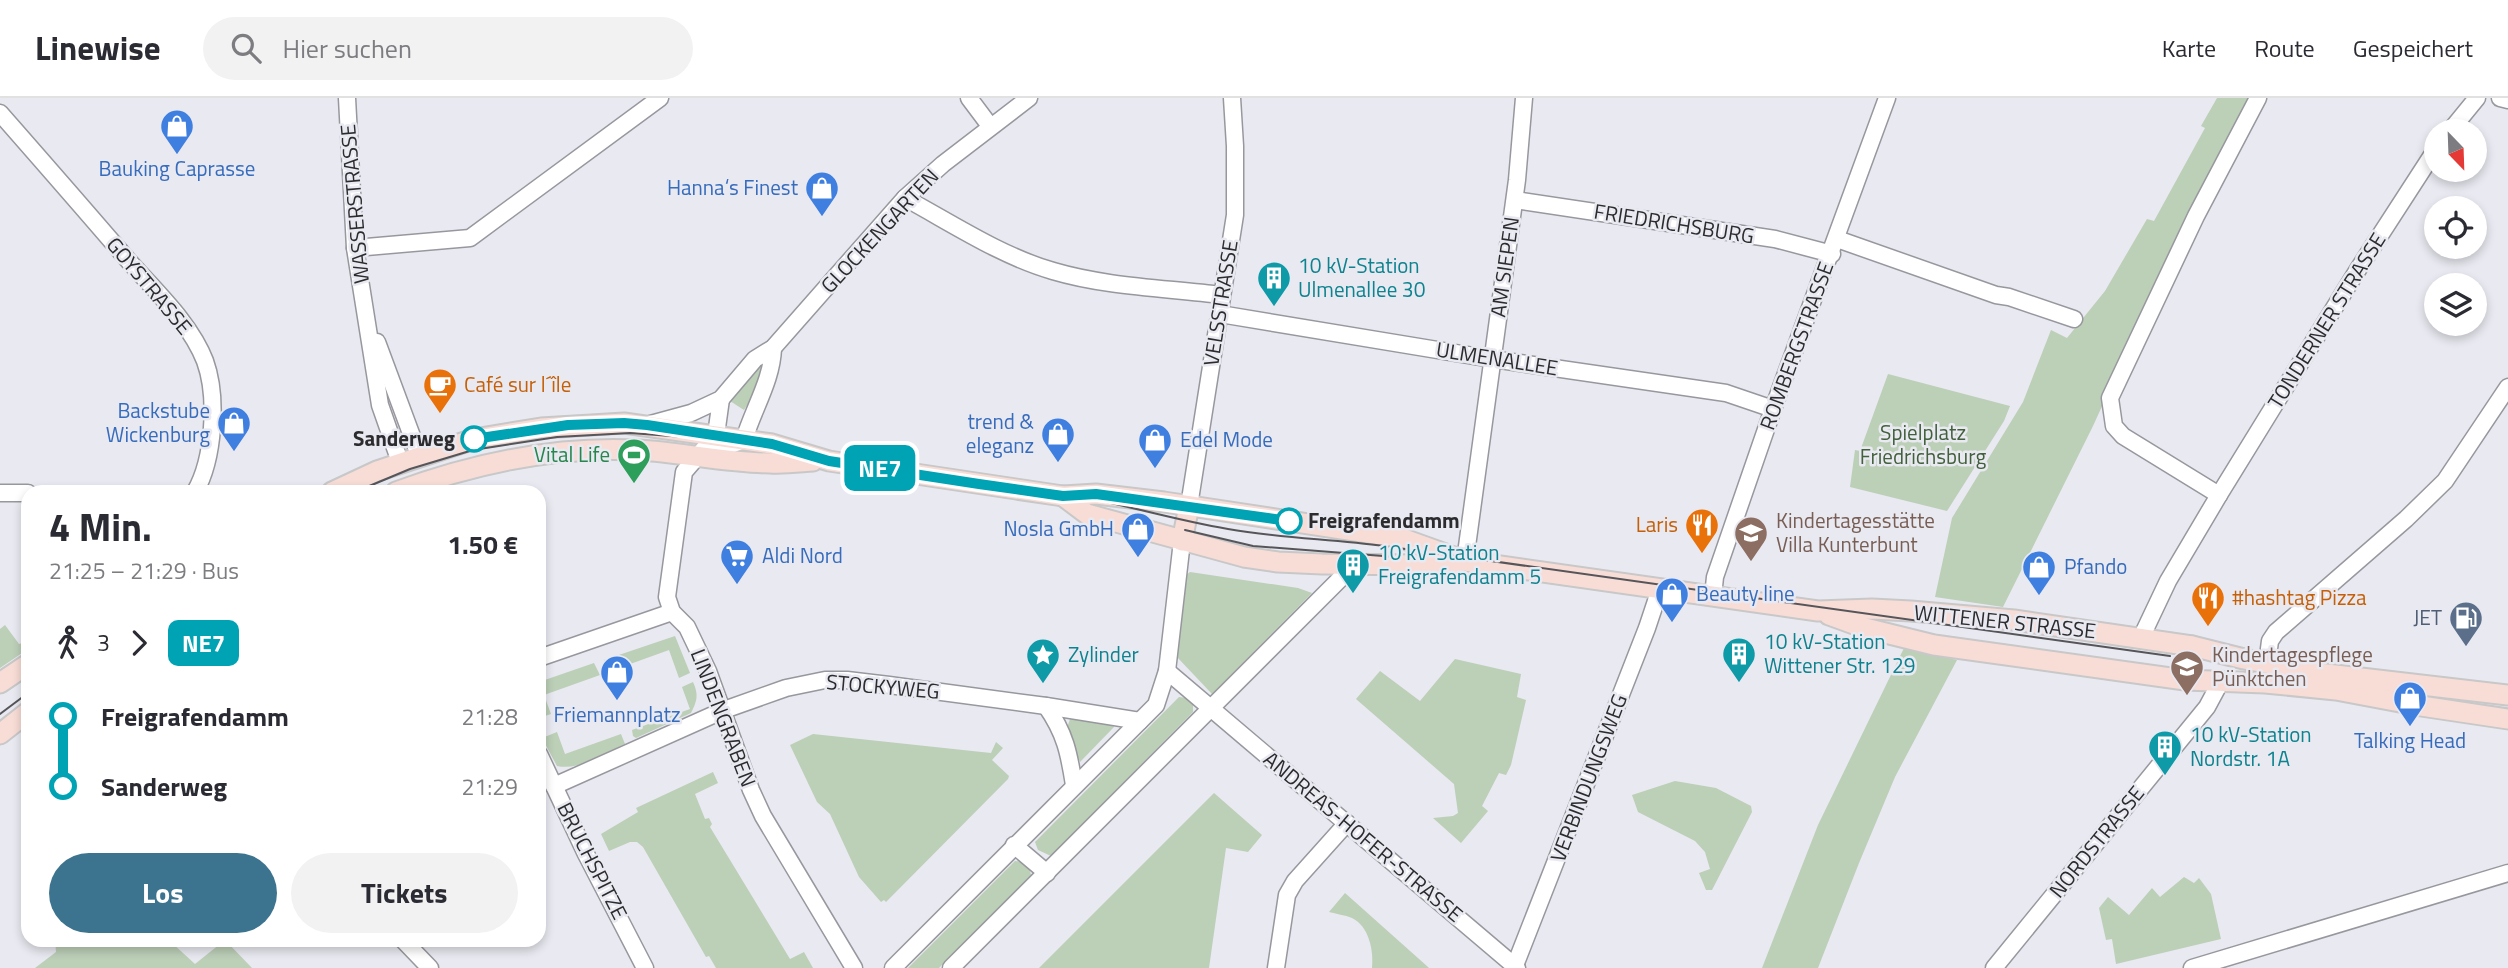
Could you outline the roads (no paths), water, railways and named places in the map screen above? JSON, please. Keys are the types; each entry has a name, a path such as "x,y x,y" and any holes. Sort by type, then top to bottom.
{"main road":[{"name":"WITTENER STRASSE","path":"348,485 419,455 474,439 526,430 596,424 647,425 772,444 829,461 1063,496 1096,494 1401,538 1465,561 1818,611 1872,609 1964,614 2192,646 2267,664 2508,695"},
{"name":"WITTENER STRASSE","path":"433,485 484,464 544,455 636,450 769,464 829,461"},
{"path":"419,455 431,485"},
{"path":"400,462 430,485"},
{"name":"WITTENER STRASSE","path":"1063,496 1087,514 1244,557 1278,562 1427,565 1465,561"},
{"path":"1182,541 1189,506"},
{"path":"1340,529 1345,541 1348,563"},
{"name":"WITTENER STRASSE","path":"1818,611 1866,628 1934,645 2185,680 2265,683 2336,690 2508,719"},
{"path":"2185,680 2192,646"},
{"path":"0,683 21,669"},
{"path":"0,734 21,718"}],"street":[{"name":"WASSERSTRASSE","path":"347,98 355,248 380,405 400,462"},
{"path":"355,248 470,238 660,98"},
{"path":"969,98 990,126"},
{"name":"GLOCKENGARTEN","path":"647,425 691,413 721,399 755,359 774,348 905,198 990,126 1029,98"},
{"name":"VELSSTRASSE","path":"1189,506 1234,215 1235,146 1232,98"},
{"name":"AM SIEPEN","path":"1465,561 1514,200 1524,98"},
{"name":"ROMBERGSTRASSE","path":"1713,596 1715,577 1773,409 1887,98"},
{"path":"2219,495 2123,436 2113,426 2110,398 2196,216 2258,98"},
{"path":"2460,119 2477,98"},
{"path":"2500,98 2508,100"},
{"name":"GOYSTRASSE","path":"0,113 164,302 199,348 211,386 213,425 199,485"},
{"name":"TONDERNER STRASSE","path":"2141,638 2168,581 2219,495 2424,168"},
{"path":"905,198 1012,256 1053,271 1102,281 1222,295"},
{"name":"FRIEDRICHSBURG","path":"1514,200 1834,246 1996,295 2009,296 2074,319"},
{"name":"WASSERSTRASSE","path":"365,310 419,455"},
{"name":"ULMENALLEE","path":"1220,314 1492,359 1726,393 1773,409"},
{"name":"GLOCKENGARTEN","path":"744,440 750,419 773,369 774,348"},
{"path":"2267,664 2270,641 2276,632 2406,519 2445,481 2508,387"},
{"path":"546,656 671,612 667,597 684,472 716,435 721,399"},
{"path":"700,456 744,440"},
{"path":"0,493 21,493"},
{"path":"893,968 1156,705 1167,671 1182,541"},
{"path":"951,968 1340,579 1348,563"},
{"name":"VERBINDUNGSWEG","path":"1515,967 1660,589"},
{"name":"LINDENGRABEN","path":"671,612 687,627 724,710 751,790 763,816 855,968"},
{"path":"1167,671 1211,708"},
{"name":"STOCKYWEG","path":"724,710 803,684 847,680 1140,721"},
{"name":"NORDSTRASSE","path":"1994,968 2207,707 2221,681"},
{"path":"1046,706 1059,724 1068,746 1074,785"},
{"name":"ANDREAS-HOFER-STRASSE","path":"1211,708 1515,967"},
{"path":"554,786 724,710"},
{"name":"BRUCHSPITZE","path":"546,769 645,968"},
{"path":"1276,968 1287,895 1295,881 1347,823"},
{"path":"1014,845 1047,873"},
{"path":"2192,968 2508,873"},
{"path":"410,947 430,968"}],"tram line":[{"path":"372,485 410,469 473,450 557,437 630,433 712,439 1064,493 1247,532 1384,546 2170,656"},
{"path":"1185,530 1253,546 1396,557"},
{"path":"0,714 21,698"}],"place":[{"name":"Bauking Caprasse","path":"177,156"},
{"name":"Hanna‘s Finest","path":"822,218"},
{"name":"10 kV-Station Ulmenallee 30","path":"1274,308"},
{"name":"Café sur l´île","path":"440,415"},
{"name":"Sanderweg","path":"474,439"},
{"name":"Backstube Wickenburg","path":"234,453"},
{"name":"trend & eleganz","path":"1058,464"},
{"name":"Edel Mode","path":"1155,470"},
{"name":"Vital Life","path":"634,485"},
{"name":"Freigrafendamm","path":"1289,521"},
{"name":"Laris","path":"1702,555"},
{"name":"Nosla GmbH","path":"1138,559"},
{"name":"Kindertagesstätte Villa Kunterbunt","path":"1751,563"},
{"name":"Aldi Nord","path":"737,586"},
{"name":"10 kV-Station Freigrafendamm 5","path":"1353,595"},
{"name":"Pfando","path":"2039,597"},
{"name":"Beauty line","path":"1672,624"},
{"name":"#hashtag Pizza","path":"2208,628"},
{"name":"JET","path":"2466,648"},
{"name":"10 kV-Station Wittener Str. 129","path":"1739,684"},
{"name":"Zylinder","path":"1043,685"},
{"name":"Kindertagespflege Pünktchen","path":"2187,697"},
{"name":"Friemannplatz","path":"617,702"},
{"name":"Talking Head","path":"2410,728"},
{"name":"10 kV-Station Nordstr. 1A","path":"2165,777"}],"park label":[{"name":"Spielplatz Friedrichsburg","path":"1923,445"}]}
